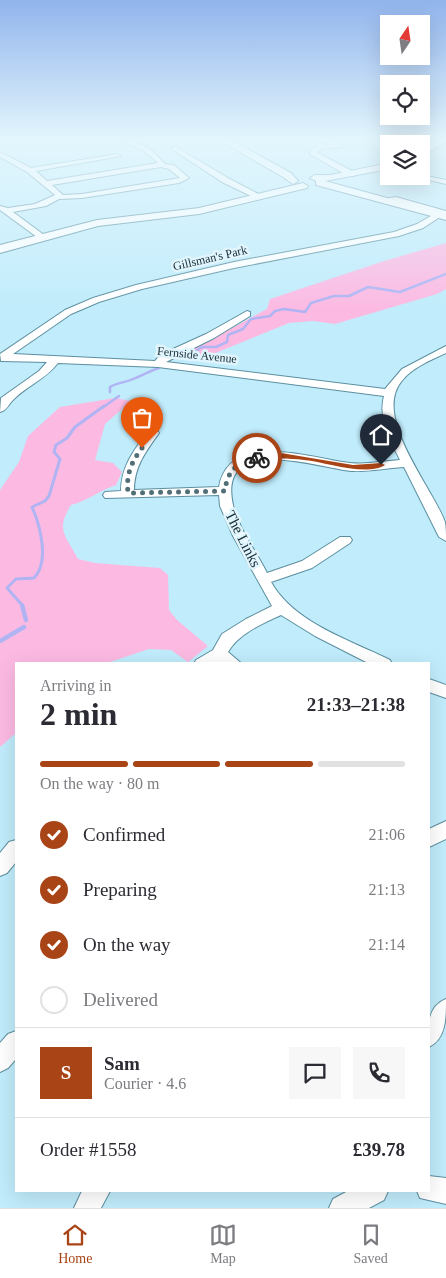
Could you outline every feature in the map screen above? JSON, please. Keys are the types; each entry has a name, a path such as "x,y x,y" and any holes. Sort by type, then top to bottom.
{"main road":[{"path":"366,196 443,215"},
{"path":"0,249 97,223 184,213 260,197"}],"street":[{"path":"3,209 37,205 59,197 73,196"},
{"path":"3,209 41,237"},
{"name":"Gillsman's Park","path":"1,358 68,312 96,300 140,287 234,265 396,234 420,226 443,215"},
{"path":"158,364 164,357 210,336 247,314"},
{"path":"446,349 420,361 396,376 390,393 389,421 407,463 446,536"},
{"name":"Fernside Avenue","path":"1,358 158,364 390,393"},
{"path":"0,409 12,393 48,370 54,360"},
{"path":"128,493 127,481 130,463 153,433"},
{"name":"The Links","path":"380,662 310,626 282,608 266,587 234,526 225,504 225,491 227,477 234,467 249,459 263,456 307,458 353,467 407,463"},
{"path":"110,495 225,491"},
{"path":"263,579 299,569 319,559 345,540"},
{"path":"205,662 218,654 228,638 282,608"},
{"path":"218,654 231,662"},
{"path":"430,685 446,692"},
{"path":"430,838 446,829"},
{"path":"0,867 15,849"},
{"path":"430,1034 446,1010"},
{"path":"0,1060 15,1043"},
{"path":"430,1189 446,1191"},
{"path":"342,1208 372,1192"}],"shaded area":[{"path":"446,243 446,289 437,294 335,324 313,321 289,323 203,358 177,358 267,309 270,299 384,261"},
{"path":"115,398 131,401 105,424 95,460 113,463 122,472 116,485 71,505 66,514 63,527 64,533 78,559 95,563 160,568 168,575 169,610 177,620 208,646 188,662 171,650 149,649 110,662 15,662 15,734 0,747 0,490 19,462 28,436 60,407"}],"waterway":[{"path":"187,357 202,347 216,347 227,342 228,335 243,329 251,319 270,316 275,311 284,309 305,312 311,303 334,296 349,296 368,287 400,292 446,274"},
{"path":"110,392 110,387 113,385 159,368"},
{"path":"102,408 119,396"},
{"path":"23,606 7,588 16,579 34,578 42,563 42,543 32,507 45,501 49,496 60,459 54,452 56,445 67,438 75,427 104,406"},
{"path":"22,605 26,620"},
{"path":"0,641 24,627"}],"way so far":[{"path":"142,448 130,463 127,481 128,493 225,491 227,477 234,467 249,459 257,458"}],"route":[{"path":"257,458 263,456 307,458 353,467 381,465"}]}
